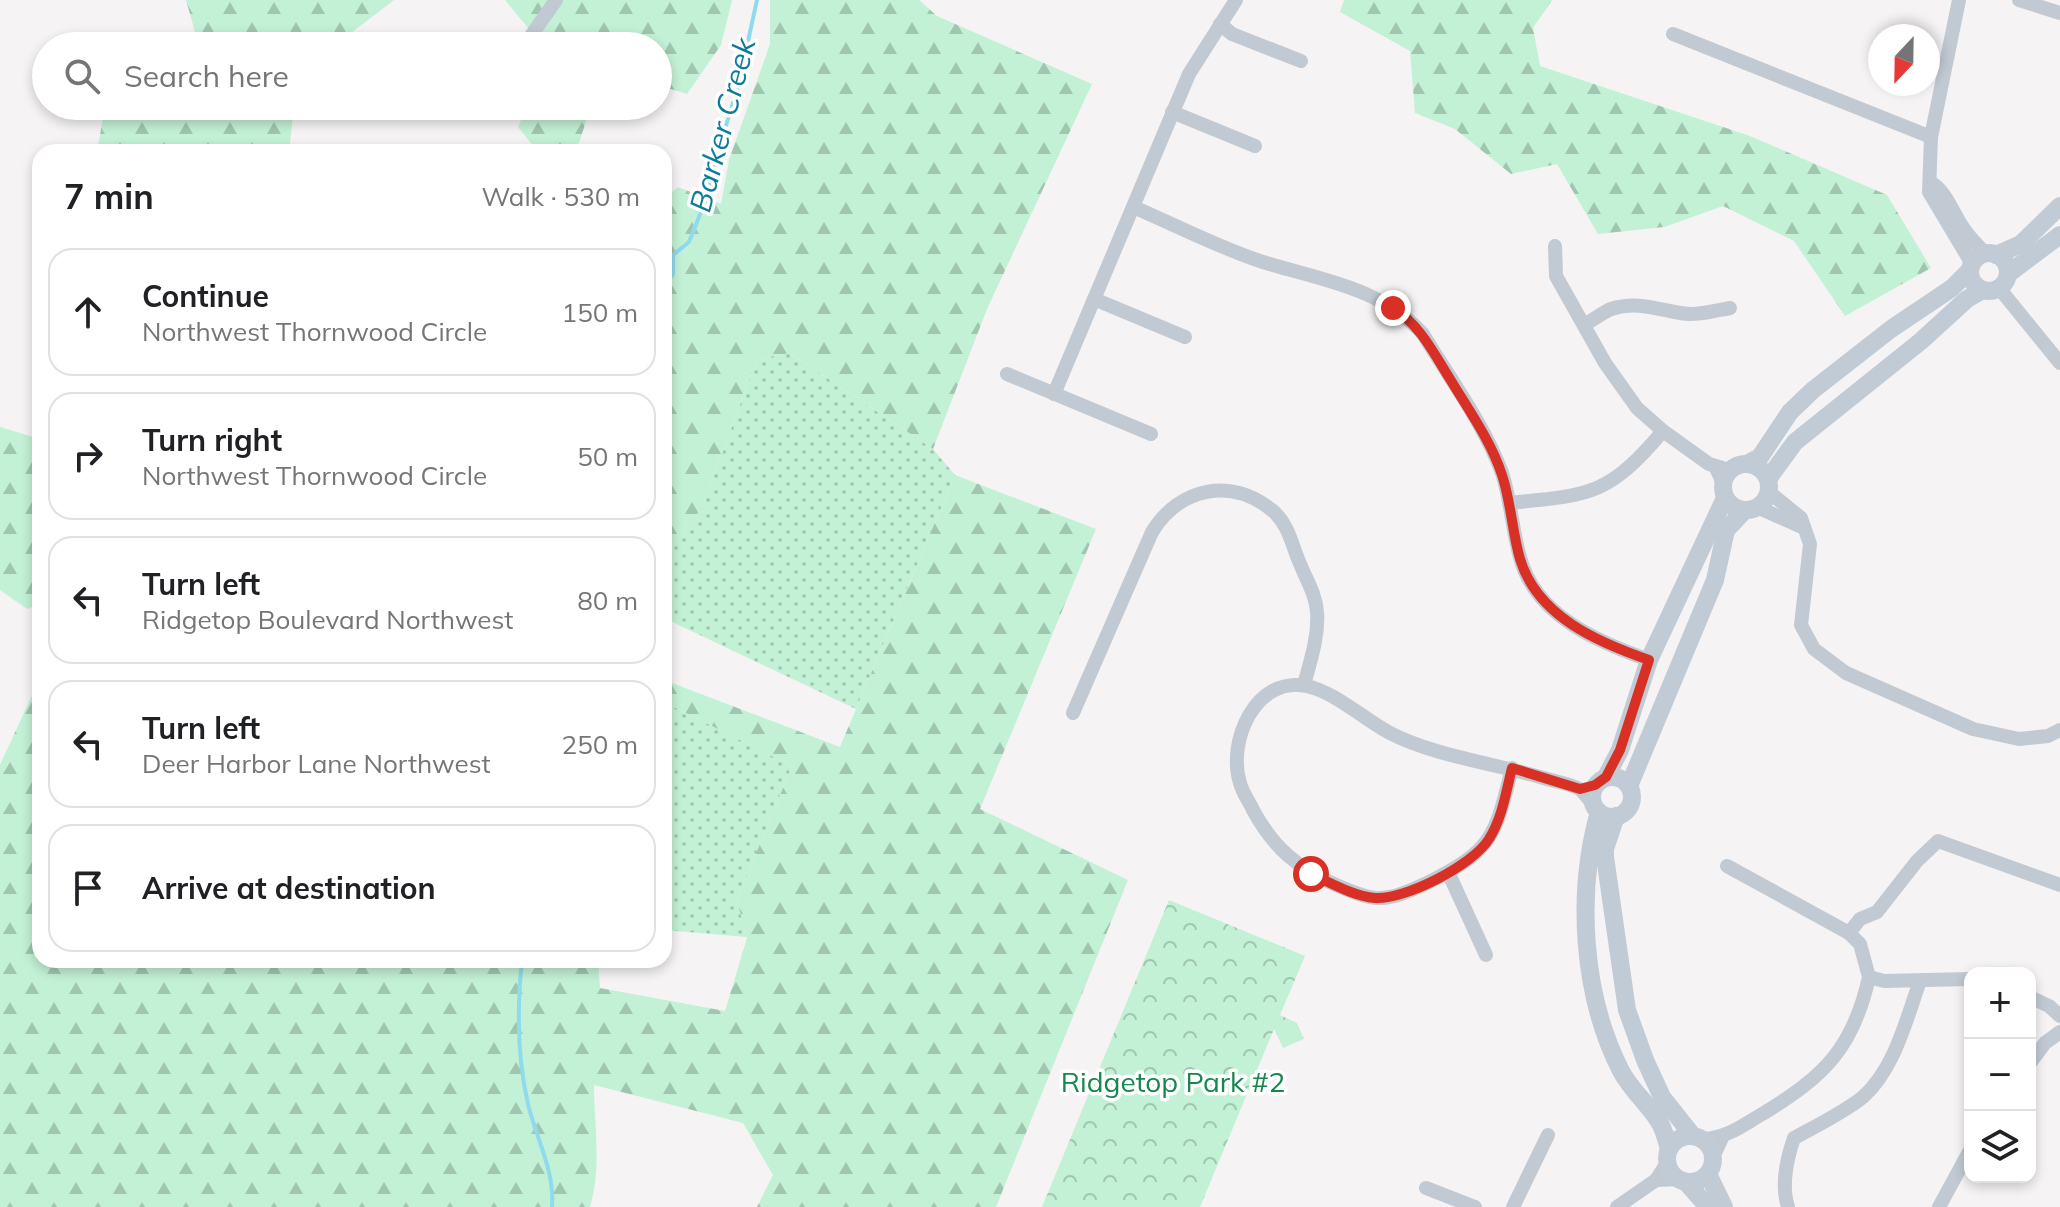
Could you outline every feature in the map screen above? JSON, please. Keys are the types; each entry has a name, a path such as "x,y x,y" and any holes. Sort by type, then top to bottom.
{"main road":[{"path":"1708,1207 1670,1169 1658,1119 1621,1072 1604,1030 1595,996 1586,933 1588,861 1598,797 1620,750 1649,660 1702,543 1723,480 1735,466 1760,457 1790,412 1813,390 1891,329 1952,288 1981,261 2021,244 2060,206"},
{"path":"1598,797 1629,806 1629,786 1715,580 1726,530 1765,501 1768,486 1795,442 1921,341 1967,299 1997,284 2060,235"},
{"path":"1981,261 2003,260 1997,284"},
{"path":"1981,261 1972,282 1997,284"},
{"path":"1749,463 1761,469 1768,486"},
{"path":"1723,480 1737,508 1751,509"},
{"path":"1598,797 1619,778 1629,786"},
{"path":"1598,797 1627,1010 1662,1097 1698,1138 1710,1147 1711,1165 1724,1207"},
{"path":"1668,1156 1679,1138 1698,1138"},
{"path":"1683,1180 1702,1179 1711,1165"}],"street":[{"path":"534,32 556,0"},
{"path":"1054,394 1172,112 1197,60 1236,0"},
{"path":"1959,0 1931,137 1930,182 1940,187 1981,261"},
{"path":"2019,0 2060,13"},
{"path":"1220,24 1232,34 1301,61"},
{"path":"1673,34 1931,137"},
{"path":"1172,112 1255,146"},
{"path":"1133,207 1262,261 1350,287 1397,309 1423,334 1499,467 1520,561 1532,584 1559,616 1587,635 1649,660"},
{"path":"1555,246 1556,276 1605,363 1637,408 1723,480"},
{"path":"1997,284 2060,363"},
{"path":"1094,299 1185,337"},
{"path":"1584,325 1612,309 1630,306 1655,306 1681,313 1705,313 1730,308"},
{"path":"1007,374 1151,434"},
{"path":"1509,503 1589,493 1606,486 1635,464 1663,431"},
{"path":"1768,486 1801,518 1810,544 1801,625 1814,649 1846,673 1973,729 2019,739 2048,736 2060,730"},
{"path":"1073,713 1152,532 1161,517 1178,501 1200,492 1220,490 1241,494 1263,505 1274,512 1292,538 1318,613 1315,642 1304,685"},
{"path":"1751,509 1802,527"},
{"path":"1512,768 1504,801 1487,842 1469,859 1448,872 1410,891 1389,897 1364,896 1311,874 1295,863 1265,833 1240,784 1236,762 1251,712 1261,699 1270,691 1304,685 1321,691 1394,735 1444,752 1512,768 1598,797"},
{"path":"1849,933 1860,919 1877,912 1917,861 1938,841 2060,885"},
{"path":"1698,1138 1722,1138 1803,1089 1821,1073 1851,1033 1869,977 1860,944 1849,933 1727,866"},
{"path":"1448,872 1486,955"},
{"path":"1869,977 1884,981 1964,979"},
{"path":"1788,1207 1787,1158 1794,1138 1863,1096 1885,1068 1900,1038 1920,981"},
{"path":"2036,1000 2060,1016"},
{"path":"2036,1055 2045,1043 2060,1032"},
{"path":"1513,1207 1548,1135"},
{"path":"1711,1165 1722,1138"},
{"path":"1617,1207 1656,1180 1668,1156"},
{"path":"1939,1207 1964,1161"},
{"path":"1656,1180 1683,1180"},
{"path":"1426,1188 1475,1207"}],"green space":[{"path":"186,0 394,0 352,32 195,32"},
{"path":"505,0 732,0 721,45 687,94 672,89 672,32 531,32"},
{"path":"770,0 919,0 937,16 1092,84 987,309 933,449 790,353 757,359 701,510 672,541 672,192 678,187 721,204 729,160 770,44"},
{"path":"1344,0 1552,0 1533,28 1540,66 1750,136 1887,195 1931,268 1845,316 1794,241 1723,206 1664,227 1598,234 1557,164 1511,174 1455,129 1415,113 1410,51 1340,12"},
{"path":"103,120 292,120 290,144 98,144"},
{"path":"521,120 586,120 577,144 532,144 518,127"},
{"path":"790,353 933,449 955,475 856,709 672,622 672,541 701,510 757,359"},
{"path":"0,427 32,437 32,607 27,609 0,590"},
{"path":"955,475 1096,529 980,809 1128,880 996,1207 757,1207 773,1175 743,1123 594,1085 597,1161 590,1207 0,1207 0,765 32,695 32,968 599,968 600,988 725,1011 747,938 737,900 792,766 672,706 672,683 840,747"},
{"path":"672,706 792,766 737,900 747,937 672,931"},
{"name":"Ridgetop Park #2","path":"1169,900 1305,956 1280,1015 1297,1023 1304,1039 1283,1048 1274,1029 1200,1207 1042,1207"}],"waterway":[{"name":"Barker Creek","path":"672,275 673,255 689,242 707,197 738,87 757,0"},
{"name":"Barker Creek","path":"522,968 519,1014 522,1068 528,1104 551,1180 552,1207"}],"route":[{"path":"1311,874 1364,896 1389,897 1410,891 1469,859 1487,842 1494,831 1512,768 1580,789 1595,785 1613,767 1649,660 1587,635 1559,616 1532,584 1520,561 1509,503 1496,460 1423,334 1393,308"}]}
